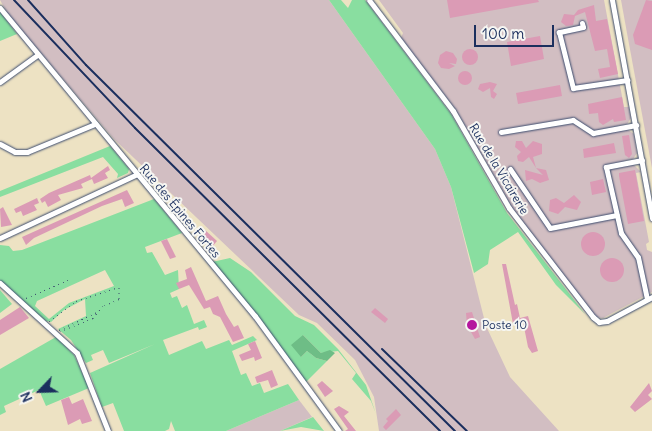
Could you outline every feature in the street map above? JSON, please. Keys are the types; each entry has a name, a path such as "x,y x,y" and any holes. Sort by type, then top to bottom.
{"street":[{"name":"Rue de la Vicairerie","path":"369,0 453,111 509,208 593,317 606,321 650,298"},
{"path":"612,0 652,218"},
{"name":"Rue des Épines Fortes","path":"0,8 255,316 339,431"},
{"path":"582,23 583,27 559,32 573,88 627,80"},
{"path":"0,82 37,55"},
{"path":"501,132 573,120 593,133 636,125"},
{"path":"0,144 15,152 27,152 95,124"},
{"path":"642,160 606,167 621,233 642,268 650,298"},
{"path":"510,169 550,228 617,215"},
{"path":"0,238 137,174"},
{"path":"0,283 77,353 108,431"}],"path":[{"path":"21,302 68,280"},
{"path":"46,324 76,301 119,287 118,300 57,333"}],"shaded area":[{"path":"0,0 329,0 435,149 451,187 486,326 510,377 559,431 379,431 374,397 355,360 317,323 299,315 114,139 8,14"},
{"path":"379,0 604,0 624,107 629,107 631,118 627,124 618,126 619,131 628,130 634,134 637,153 633,159 624,161 625,166 634,165 641,172 636,173 649,242 646,244 647,250 652,252 652,292 603,318 595,317 513,209 456,110 401,38 403,33"},
{"path":"621,0 652,0 652,168 629,44"},
{"path":"299,400 312,417 280,431 226,431"}],"green space":[{"path":"329,0 341,0 348,8 352,0 365,0 451,114 507,213 585,314 556,285 518,232 490,250 488,264 474,273 451,187 435,149"},
{"path":"0,12 17,34 0,41"},
{"path":"110,146 129,169 128,173 117,178 118,174 103,157 0,197 0,191"},
{"path":"154,199 182,233 145,247 147,253 152,252 165,275 178,270 179,289 170,293 172,298 177,296 182,308 187,305 194,324 204,320 207,327 199,330 198,327 163,340 169,355 202,341 206,349 229,340 232,345 253,336 257,340 232,351 241,375 246,373 252,386 260,383 264,393 288,384 299,400 226,431 175,431 171,421 169,429 165,431 124,431 113,403 102,407 90,373 155,344 109,363 103,350 91,355 93,360 86,363 71,340 58,329 86,316 85,299 64,310 51,322 46,321 0,281 0,245 9,246 13,251 22,250","holes":["105,270 114,286 69,303 49,319 35,306 37,301"]},
{"path":"230,258 251,272 295,316 314,325 338,349 366,385 376,414 371,401 352,379 356,373 338,351 321,353 303,335 301,357 307,351 316,358 327,361 306,382 212,262"},
{"path":"0,290 12,304 0,313"},
{"path":"303,335 321,353 330,350 335,353 327,361 316,358 307,351 301,357 291,345"},
{"path":"56,337 74,355 89,388 46,406 39,390 4,406 6,412 0,415 0,369"},
{"path":"313,417 324,431 301,427 280,431"}],"building":[{"path":"447,0 538,0 539,2 450,18"},
{"path":"646,0 652,1 652,50 635,44 633,35"},
{"path":"594,5 596,21 607,19 618,74 600,78 598,69 610,67 607,49 595,51 585,12 575,16 573,25 566,26 561,22 564,14 574,15 578,10"},
{"path":"540,36 544,59 511,66 507,42"},
{"path":"470,49 476,51 478,57 476,63 470,65 464,63 462,57 464,51"},
{"path":"446,51 453,53 457,59 456,64 449,63 455,66 449,69 441,68 438,63 440,55"},
{"path":"465,71 470,73 472,78 470,83 465,85 460,83 458,78 460,73"},
{"path":"490,82 497,84 493,91 497,94 494,99 491,97 490,88 483,92 478,89 480,84"},
{"path":"560,85 562,96 518,104 516,93"},
{"path":"622,97 626,120 614,122 613,119 603,125 599,122 598,113 589,114 588,104"},
{"path":"629,135 632,154 629,158 625,155 622,136"},
{"path":"516,141 522,141 526,148 533,141 542,144 542,154 533,157 536,168 529,157 523,162 518,161 517,156 521,152 515,147"},
{"path":"614,143 616,153 584,158 583,149"},
{"path":"108,166 110,170 105,173 108,178 94,184 92,179 81,184 83,188 58,195 61,200 48,207 45,201 42,203 40,199 49,193 90,175 91,178"},
{"path":"536,168 546,170 549,180 540,183 532,179 526,181 525,170 543,175"},
{"path":"635,170 644,221 628,224 619,173"},
{"path":"603,179 606,192 592,195 590,182"},
{"path":"127,190 134,203 125,207 122,199 102,206 34,238 26,245 22,237"},
{"path":"574,195 581,202 577,210 565,207 558,214 549,211 550,200 556,198 564,203"},
{"path":"37,198 39,203 34,205 37,210 23,216 21,211 16,213 14,209"},
{"path":"3,207 12,225 1,227 0,209"},
{"path":"205,230 217,241 212,247 200,236"},
{"path":"593,232 598,233 604,239 604,249 598,255 593,256 588,255 582,249 581,244 582,239 588,233"},
{"path":"167,239 176,257 170,259 161,241"},
{"path":"612,258 617,259 623,265 623,275 617,281 612,282 607,281 601,275 600,270 601,265 607,259"},
{"path":"502,264 506,264 515,305 517,304 520,318 528,316 538,351 532,353 528,347 523,322 513,324"},
{"path":"191,267 206,301 218,296 234,327 238,325 244,338 233,342 220,317 213,314 210,307 204,309 189,285 179,289 176,283 187,279 185,270"},
{"path":"20,307 29,318 0,335 0,320"},
{"path":"375,308 388,319 385,323 371,312"},
{"name":"Poste 10","path":"472,312 480,337 475,339 467,325 466,313"},
{"path":"255,341 262,358 255,361 254,357 242,361 239,355 251,350 248,344"},
{"path":"272,370 278,385 271,388 268,380 257,383 255,377"},
{"path":"322,381 333,391 325,397 317,385"},
{"path":"649,383 652,391 648,395 652,399 635,412 630,407"},
{"path":"69,397 72,404 83,399 92,421 82,424 80,419 68,425 61,400"},
{"path":"339,406 349,412 344,416 356,431 345,431 348,429 334,409"},
{"path":"396,409 401,415 386,430 383,427 388,421 386,419"}],"railway":[{"path":"14,0 135,128 440,431"},
{"path":"28,0 86,65 455,431"},
{"path":"382,349 467,431"}],"place":[{"name":"Poste 10","path":"472,325"}]}
